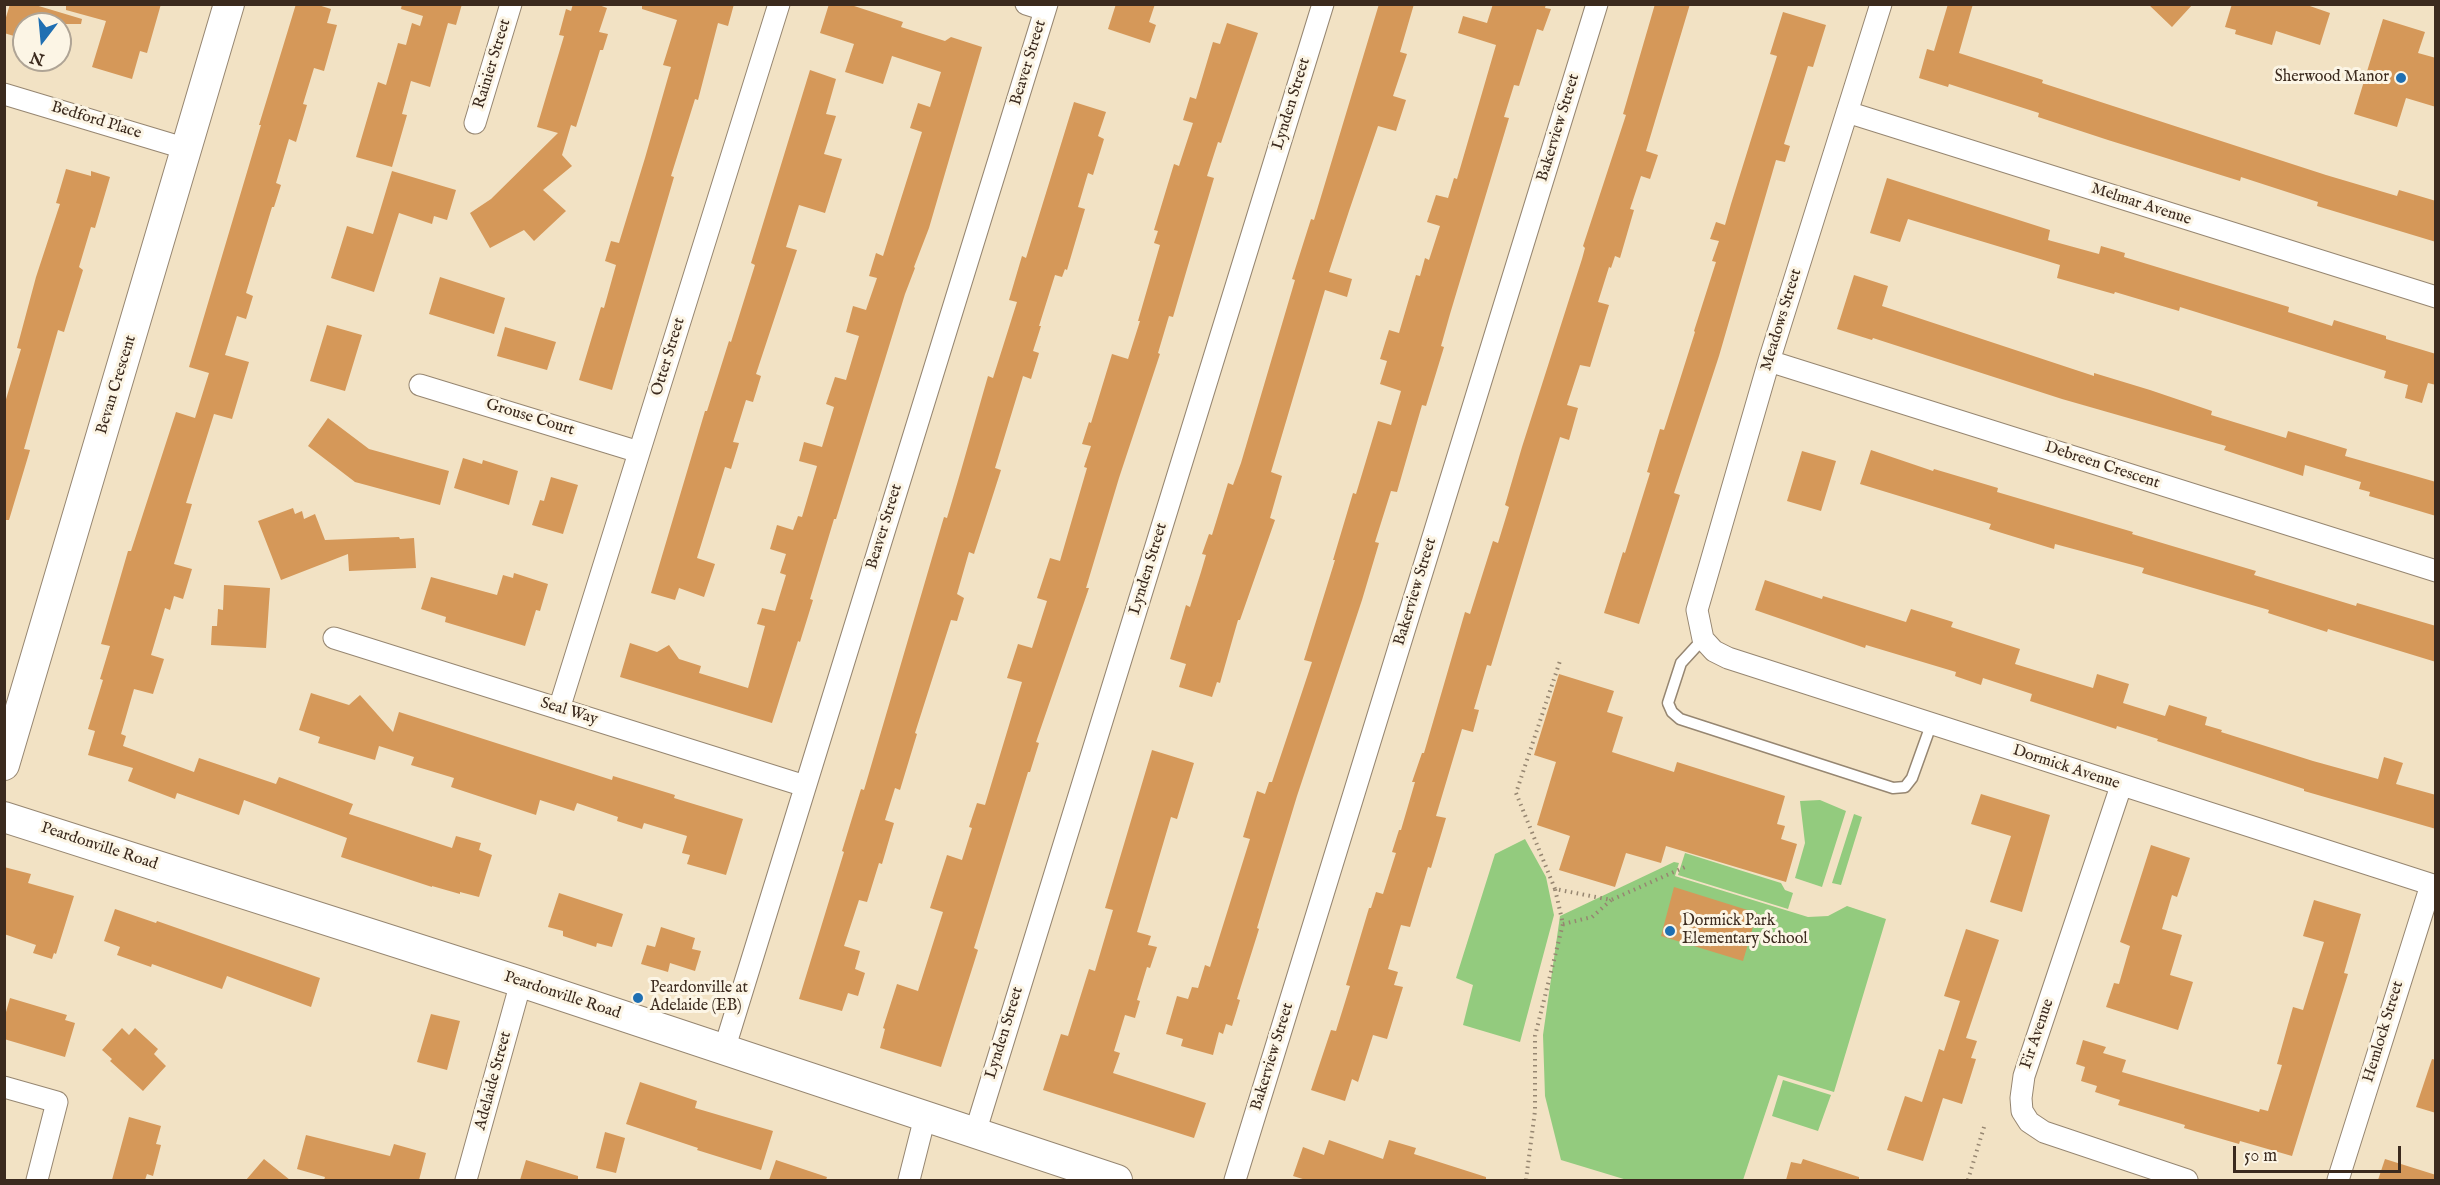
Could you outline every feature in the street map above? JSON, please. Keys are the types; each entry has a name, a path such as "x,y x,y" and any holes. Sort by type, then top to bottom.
{"main road":[{"name":"Bevan Crescent","path":"4,765 229,4"},
{"path":"4,715 27,687"},
{"name":"Peardonville Road","path":"4,817 521,982 1117,1180"}],"street":[{"name":"Rainier Street","path":"475,123 511,4"},
{"name":"Otter Street","path":"559,709 779,4"},
{"name":"Lynden Street","path":"975,1133 1323,4"},
{"name":"Bakerview Street","path":"1235,1180 1597,4"},
{"name":"Meadows Street","path":"1703,639 1697,610 1769,361 1881,4"},
{"name":"Beaver Street","path":"724,1050 1039,6"},
{"name":"Bedford Place","path":"4,94 187,149"},
{"name":"Melmar Avenue","path":"1847,112 2436,297"},
{"name":"Debreen Crescent","path":"1769,361 2436,571"},
{"name":"Grouse Court","path":"420,385 639,452"},
{"name":"Seal Way","path":"334,638 805,786"},
{"name":"Dormick Avenue","path":"1703,639 1714,651 1728,658 2433,885"},
{"name":"Fir Avenue","path":"2121,786 2024,1076 2020,1098 2022,1111 2030,1122 2044,1132 2187,1180"},
{"name":"Hemlock Street","path":"2338,1180 2433,885"},
{"name":"Adelaide Street","path":"466,1180 521,982"},
{"path":"4,1087 57,1102 37,1180"},
{"path":"909,1180 925,1117"}],"lane":[{"path":"1703,639 1681,663 1668,703 1672,712 1680,718 1893,788 1905,787 1912,778 1932,725"}],"path":[{"path":"1526,1180 1535,1111 1535,1036 1563,924 1555,889 1516,793 1561,658"},
{"path":"1563,924 1592,917 1611,900 1685,867"},
{"path":"1555,889 1611,900"},
{"path":"1968,1180 1984,1127"}],"green space":[{"path":"1820,800 1846,811 1822,887 1795,878 1805,843 1800,801"},
{"path":"1854,814 1862,817 1841,885 1832,883"},
{"path":"1525,839 1546,877 1554,915 1520,1042 1463,1025 1473,985 1456,978 1495,854"},
{"path":"1685,853 1781,883 1785,890 1793,893 1788,909 1678,875"},
{"path":"1674,862 1679,863 1675,876 1808,917 1828,916 1847,906 1886,919 1834,1092 1778,1075 1743,1180 1627,1180 1561,1160 1545,1096 1543,1035 1560,916"},
{"path":"1783,1080 1831,1095 1818,1131 1772,1116"}],"building":[{"path":"10,4 32,4 59,12 12,12 12,35 4,33 4,24"},
{"path":"66,4 161,4 147,53 140,51 132,79 92,67 106,21 66,10"},
{"path":"296,4 315,4 331,9 327,23 337,25 324,71 314,68 303,104 307,105 296,142 289,139 276,183 281,185 246,293 253,296 246,319 237,316 225,355 249,362 232,419 214,414 186,503 192,504 174,564 192,569 183,599 174,596 170,610 165,608 151,655 164,659 153,694 134,689 121,734 126,736 123,746 194,772 199,758 276,784 279,777 353,804 349,814 452,848 456,836 481,843 479,850 492,855 479,897 432,887 341,857 347,838 244,800 239,815 177,793 175,799 128,781 133,768 88,755 95,731 88,729 103,680 100,679 110,646 101,644 128,551 131,551 176,412 195,418 209,373 189,367"},
{"path":"402,4 462,4 456,25 448,23 430,87 411,81 402,114 407,115 392,167 356,157 378,82 386,85 398,43 406,45 412,23 420,26 423,16 401,9"},
{"path":"573,4 596,4 607,8 599,32 608,34 603,50 600,50 576,127 571,125 562,155 572,166 543,190 566,211 534,241 524,230 490,248 470,213 491,199 558,133 537,127 564,36 559,35 566,9 571,11"},
{"path":"642,4 734,4 728,26 718,23 698,100 695,99 671,176 674,177 612,390 579,380 616,265 605,261 611,241 619,243 671,67 663,65 677,20 642,9"},
{"path":"829,4 848,4 903,22 901,27 945,41 951,37 982,47 929,228 905,294 836,519 834,519 810,599 813,600 800,642 798,641 772,723 620,677 630,643 657,652 669,645 679,659 701,666 699,673 748,688 765,626 757,624 762,608 775,611 786,575 780,573 786,554 770,549 777,525 793,530 798,516 802,517 817,466 799,461 804,442 822,447 834,407 826,404 835,377 846,380 859,336 846,332 853,306 866,310 877,278 869,276 876,253 883,256 922,132 910,128 918,103 930,107 941,72 892,56 883,84 845,72 854,44 820,33"},
{"path":"1116,4 1155,4 1149,22 1156,25 1150,43 1108,29"},
{"path":"1379,4 1414,4 1400,52 1407,54 1393,96 1406,100 1396,131 1378,126 1329,272 1352,279 1347,297 1325,290 1271,472 1282,476 1270,518 1275,520 1240,620 1238,620 1220,683 1217,682 1212,697 1179,687 1186,664 1170,659 1186,605 1190,607 1201,572 1206,555 1202,554 1209,534 1212,535 1228,483 1233,485 1241,463 1295,280 1292,279 1311,219 1314,220"},
{"path":"1493,4 1546,4 1545,8 1551,9 1543,31 1537,29 1519,86 1514,85 1504,117 1509,118 1450,314 1441,346 1444,347 1426,406 1422,405 1397,492 1391,491 1375,542 1379,543 1297,796 1257,928 1259,929 1237,999 1240,1000 1232,1026 1226,1024 1223,1034 1219,1032 1213,1055 1181,1046 1183,1039 1166,1034 1177,996 1188,999 1192,987 1198,988 1205,965 1210,967 1250,839 1243,837 1257,791 1265,794 1269,782 1272,782 1312,662 1304,660 1353,493 1356,494 1378,421 1391,425 1401,391 1380,384 1387,361 1380,359 1389,330 1399,333 1416,275 1420,276 1425,258 1429,260 1440,226 1427,222 1436,195 1448,198 1454,178 1457,179 1496,45 1458,33 1463,16 1487,23"},
{"path":"1655,4 1690,4 1646,151 1658,155 1650,179 1641,176 1630,209 1634,210 1620,258 1615,256 1611,268 1609,267 1598,302 1609,305 1590,367 1580,365 1567,405 1578,408 1569,440 1560,437 1491,666 1487,665 1474,709 1479,710 1473,732 1462,729 1436,816 1446,818 1431,868 1428,867 1410,927 1401,925 1388,969 1398,972 1394,985 1403,987 1387,1039 1373,1035 1358,1082 1352,1079 1345,1101 1311,1090 1331,1030 1336,1031 1350,986 1346,985 1369,908 1371,908 1376,892 1383,894 1396,853 1392,852 1415,782 1412,782 1422,753 1424,753 1465,612 1470,614 1493,541 1498,543 1509,507 1505,505 1582,259 1585,248 1583,246 1626,115 1623,114"},
{"path":"1948,4 1973,4 1959,53 2043,80 2042,83 2326,175 2397,196 2399,190 2436,201 2436,242 2317,206 2318,202 2241,177 2240,181 2108,140 2038,117 2039,113 1949,84 1948,87 1919,78 1927,49 1934,51"},
{"path":"2148,4 2193,4 2172,27"},
{"path":"2232,4 2304,4 2330,13 2320,45 2276,31 2272,45 2235,34 2236,30 2225,27"},
{"path":"1783,12 1826,25 1813,67 1808,66 1784,144 1790,146 1785,162 1776,160 1719,356 1674,493 1680,495 1639,624 1604,613 1650,473 1647,472 1660,429 1664,430 1716,262 1712,261 1719,241 1710,239 1716,222 1725,225 1777,56 1770,54"},
{"path":"72,16 82,19 81,24 72,24"},
{"name":"Sherwood Manor","path":"2383,19 2425,32 2418,53 2436,58 2436,107 2406,98 2397,127 2354,114"},
{"path":"1227,23 1258,33 1221,143 1218,142 1207,176 1214,178 1173,317 1169,316 1158,353 1160,354 1086,588 1089,588 1036,742 1039,743 974,948 978,950 941,1067 880,1048 885,1029 883,1028 897,984 918,991 943,912 930,908 947,855 962,860 977,803 985,805 1022,682 1007,678 1018,644 1032,648 1047,601 1037,598 1050,558 1060,561 1087,468 1084,467 1091,446 1082,444 1089,422 1091,423 1112,354 1128,359 1140,321 1138,321 1160,245 1154,243 1158,231 1154,230 1174,164 1179,166 1193,123 1183,120 1190,97 1196,99 1213,42 1220,44"},
{"path":"810,70 836,79 826,114 836,116 824,154 842,159 825,213 799,205 786,247 797,250 756,374 761,376 753,402 746,400 733,442 739,443 731,469 725,467 697,558 715,564 704,597 679,588 675,600 651,593 705,411 707,411 729,341 731,342 755,265 751,263"},
{"path":"1074,102 1106,112 1098,136 1104,139 1093,175 1088,173 1078,207 1085,209 1067,270 1065,269 1062,277 1055,275 1033,351 1039,353 1031,379 1023,376 995,468 1001,470 974,554 969,552 957,594 964,598 957,621 951,620 915,733 917,734 900,790 895,788 885,820 894,823 882,864 879,863 867,902 859,900 844,946 860,951 855,969 865,973 858,996 848,993 842,1011 799,999 861,789 864,790 944,517 947,518 988,376 993,378 1017,302 1009,300 1022,256 1026,258"},
{"path":"66,169 91,176 91,171 110,177 95,228 91,227 79,267 83,270 64,332 58,330 24,449 30,450 9,520 4,520 4,406 21,349 17,348 36,277 60,204 56,203"},
{"path":"392,171 456,190 447,220 434,216 432,224 399,213 374,292 331,278 347,226 373,234"},
{"path":"1887,178 2050,230 2048,240 2099,254 2101,246 2125,253 2124,257 2289,307 2288,312 2332,326 2334,320 2436,354 2436,385 2428,383 2422,403 2405,398 2408,385 2384,378 2386,371 2180,307 2179,311 2057,278 2060,265 1908,219 1900,242 1870,233"},
{"path":"1854,275 1888,286 1882,306 2094,376 2094,373 2150,390 2212,411 2211,415 2286,438 2288,431 2347,449 2345,456 2436,482 2436,516 2369,496 2370,492 2359,489 2361,482 2305,465 2303,476 2224,450 2226,446 2062,399 1873,338 1872,340 1837,329"},
{"path":"440,277 505,298 494,334 429,314"},
{"path":"327,325 362,335 345,391 310,381"},
{"path":"505,327 556,342 547,370 497,356"},
{"path":"328,418 369,449 449,471 440,505 355,482 308,446"},
{"path":"1871,450 1933,471 1934,469 1998,488 1997,492 2256,571 2254,575 2356,606 2357,603 2436,626 2436,662 2328,629 2327,632 2268,613 2269,610 2142,573 2144,568 2055,544 2054,549 1989,529 1991,524 1860,484"},
{"path":"1802,451 1836,461 1821,511 1787,501"},
{"path":"463,458 482,464 483,460 518,471 509,505 454,488"},
{"path":"551,477 578,485 563,534 532,525 540,500 544,501"},
{"path":"293,508 295,514 302,511 304,519 315,514 325,540 414,538 416,568 349,571 348,554 281,580 258,521"},
{"path":"514,573 548,584 540,611 536,610 525,646 445,622 446,617 421,609 431,577 497,595 503,575 513,578"},
{"path":"1765,580 1822,599 1823,596 1906,622 1911,609 1953,622 1951,627 2020,649 2015,664 2093,688 2097,674 2129,684 2123,703 2165,716 2169,705 2207,717 2205,725 2222,730 2221,732 2313,761 2378,779 2384,757 2403,763 2396,784 2436,795 2436,829 2304,791 2304,789 2157,741 2158,739 2117,726 2116,729 2030,701 2032,694 1983,678 1981,685 1955,676 1956,672 1866,645 1865,648 1755,610"},
{"path":"224,585 270,588 266,648 211,645 212,626 217,626 218,609 223,610"},
{"path":"1559,674 1614,691 1607,712 1623,717 1612,752 1674,772 1677,762 1785,796 1777,824 1785,826 1781,839 1797,844 1786,882 1666,846 1661,863 1626,853 1615,887 1559,870 1570,836 1537,825 1556,762 1534,755"},
{"path":"311,693 349,705 360,695 393,732 399,712 612,780 613,776 675,795 674,798 743,819 726,875 687,864 690,855 682,853 687,836 644,823 642,829 617,821 618,817 577,803 574,811 540,800 536,815 451,787 454,778 411,765 414,757 379,746 375,760 318,743 320,737 299,730"},
{"path":"1152,750 1194,763 1177,819 1171,817 1137,932 1151,936 1148,945 1157,947 1150,968 1147,967 1137,1000 1140,1001 1135,1018 1125,1015 1114,1051 1120,1053 1113,1073 1206,1103 1194,1138 1043,1090 1061,1034 1068,1036 1089,969 1095,971 1113,910 1105,908"},
{"path":"1981,794 2050,815 2022,912 1990,902 2011,836 1971,824"},
{"path":"2151,845 2190,858 2177,897 2172,895 2162,929 2182,935 2170,975 2193,982 2178,1030 2106,1007 2114,983 2119,984 2130,946 2120,942"},
{"path":"4,867 31,874 28,883 74,896 56,954 54,953 52,959 33,953 36,945 4,934"},
{"path":"1674,887 1757,913 1743,961 1661,936"},
{"path":"559,893 623,914 612,947 597,943 596,947 563,936 563,931 548,927"},
{"path":"2314,900 2361,914 2344,973 2348,974 2292,1156 2184,1128 2185,1125 2118,1105 2120,1100 2095,1092 2097,1086 2081,1081 2085,1067 2076,1064 2083,1040 2106,1047 2103,1053 2126,1060 2122,1072 2259,1112 2260,1109 2268,1111 2282,1065 2277,1064 2293,1007 2303,1010 2324,942 2303,936"},
{"path":"115,909 156,923 157,921 320,978 311,1007 227,976 222,989 152,964 151,967 117,955 120,947 104,941"},
{"path":"661,927 695,938 692,949 701,951 695,971 670,963 668,972 641,964 647,945 655,947"},
{"path":"1966,929 1999,940 1966,1038 1977,1041 1971,1058 1976,1059 1962,1104 1943,1098 1923,1161 1887,1150 1905,1096 1922,1102 1939,1049 1944,1051 1960,1001 1944,996"},
{"path":"10,998 67,1015 65,1020 75,1023 65,1057 4,1039 4,1019"},
{"path":"431,1014 460,1021 447,1070 417,1062"},
{"path":"122,1028 129,1035 135,1028 158,1049 154,1054 166,1066 143,1091 110,1061 112,1059 102,1050"},
{"path":"2432,1059 2436,1060 2436,1113 2416,1107"},
{"path":"640,1082 697,1101 695,1108 773,1131 761,1170 626,1124"},
{"path":"129,1117 161,1126 156,1144 161,1145 153,1176 147,1174 145,1180 112,1180"},
{"path":"605,1132 625,1138 616,1173 596,1168"},
{"path":"306,1135 390,1156 394,1144 426,1153 419,1180 324,1180 325,1177 297,1169"},
{"path":"1329,1140 1383,1159 1389,1140 1416,1148 1414,1154 1486,1177 1486,1180 1306,1180 1293,1176 1303,1147 1324,1155"},
{"path":"264,1159 290,1180 246,1180"},
{"path":"1803,1159 1859,1177 1859,1180 1786,1180 1791,1162 1801,1164"},
{"path":"2385,1159 2436,1175 2436,1180 2378,1180"},
{"path":"526,1160 578,1176 578,1180 520,1180"},
{"path":"776,1160 827,1177 826,1180 769,1180"}],"place":[{"name":"Sherwood Manor","path":"2401,78"},
{"name":"Dormick Park Elementary School","path":"1670,931"},
{"name":"Peardonville at Adelaide (EB)","path":"638,998"}]}
